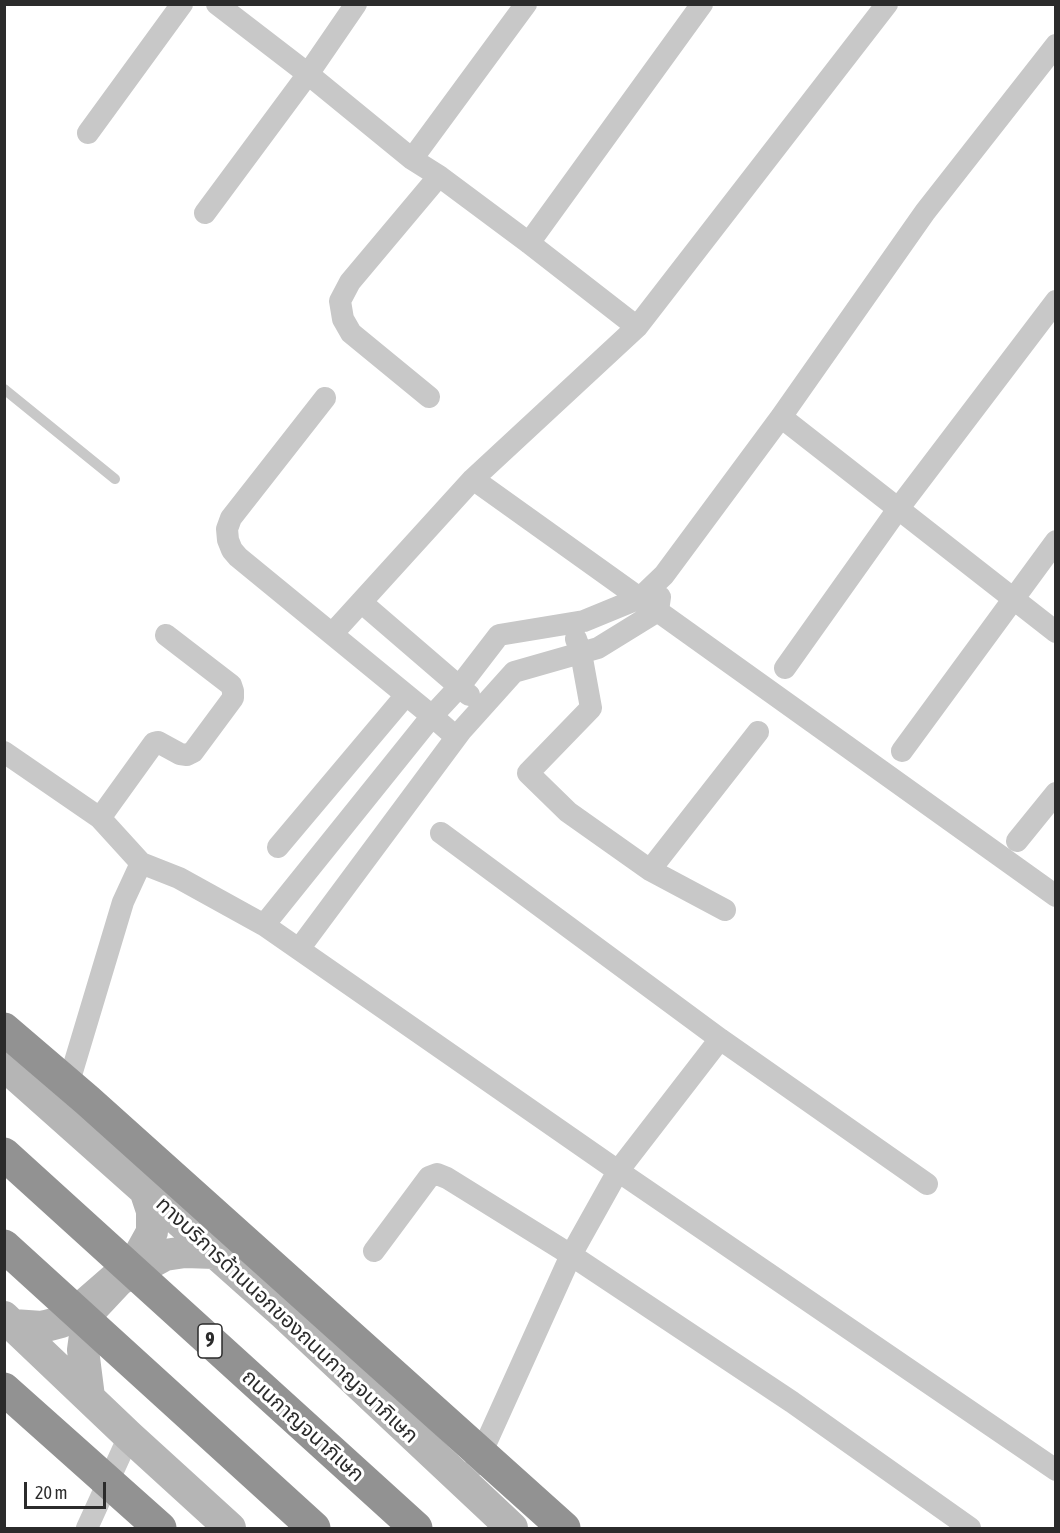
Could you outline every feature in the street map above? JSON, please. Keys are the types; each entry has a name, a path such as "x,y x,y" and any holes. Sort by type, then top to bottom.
{"highway":[{"path":"4,1029 87,1100 564,1528"},
{"name":"ถนนกาญจนาภิเษก","path":"4,1154 416,1528"},
{"path":"4,1246 314,1528"},
{"path":"4,1389 160,1528"}],"main road":[{"name":"ทางบริการด้านนอกของถนนกาญจนาภิเษก","path":"4,1065 284,1314 513,1528"},
{"path":"9,1321 42,1328 61,1322 137,1259 152,1232 152,1211 145,1190"},
{"path":"89,1397 83,1350 88,1313 119,1280 165,1255 184,1252 215,1252"},
{"path":"9,1321 129,1436 230,1528"}],"street":[{"path":"88,133 182,4"},
{"path":"217,4 308,74 411,159 439,176 637,327"},
{"path":"206,213 308,74 356,4"},
{"path":"411,159 526,4"},
{"path":"529,243 702,4"},
{"path":"332,634 473,479 637,327 888,4"},
{"path":"299,949 456,737 481,706 514,672 598,648 649,604 664,575 781,417 925,212 1056,45"},
{"path":"429,397 351,333 343,319 340,301 350,282 439,176"},
{"path":"785,668 898,509 1056,301"},
{"path":"325,398 231,518 228,540 238,557 456,737"},
{"path":"781,417 1056,632"},
{"path":"473,479 1056,896"},
{"path":"902,751 1056,541"},
{"path":"361,602 481,706"},
{"path":"264,926 499,635 571,624 649,604"},
{"path":"571,624 581,653 591,708 528,773 568,812 650,870 725,909"},
{"path":"100,818 154,743 159,742 180,754 193,752 233,698 231,685 166,635"},
{"path":"278,847 406,694"},
{"path":"650,870 758,732"},
{"path":"4,752 100,818 141,863 179,878 264,926 299,949 618,1171 1056,1470"},
{"path":"1017,841 1056,793"},
{"path":"441,833 720,1039 927,1184"},
{"path":"59,1113 123,902 141,863"},
{"path":"467,1486 571,1255 618,1171 720,1039"},
{"path":"374,1251 429,1177 437,1174 447,1178 571,1255 792,1402 970,1528"},
{"path":"87,1528 129,1436"}],"lane":[{"path":"4,389 115,479"}]}
